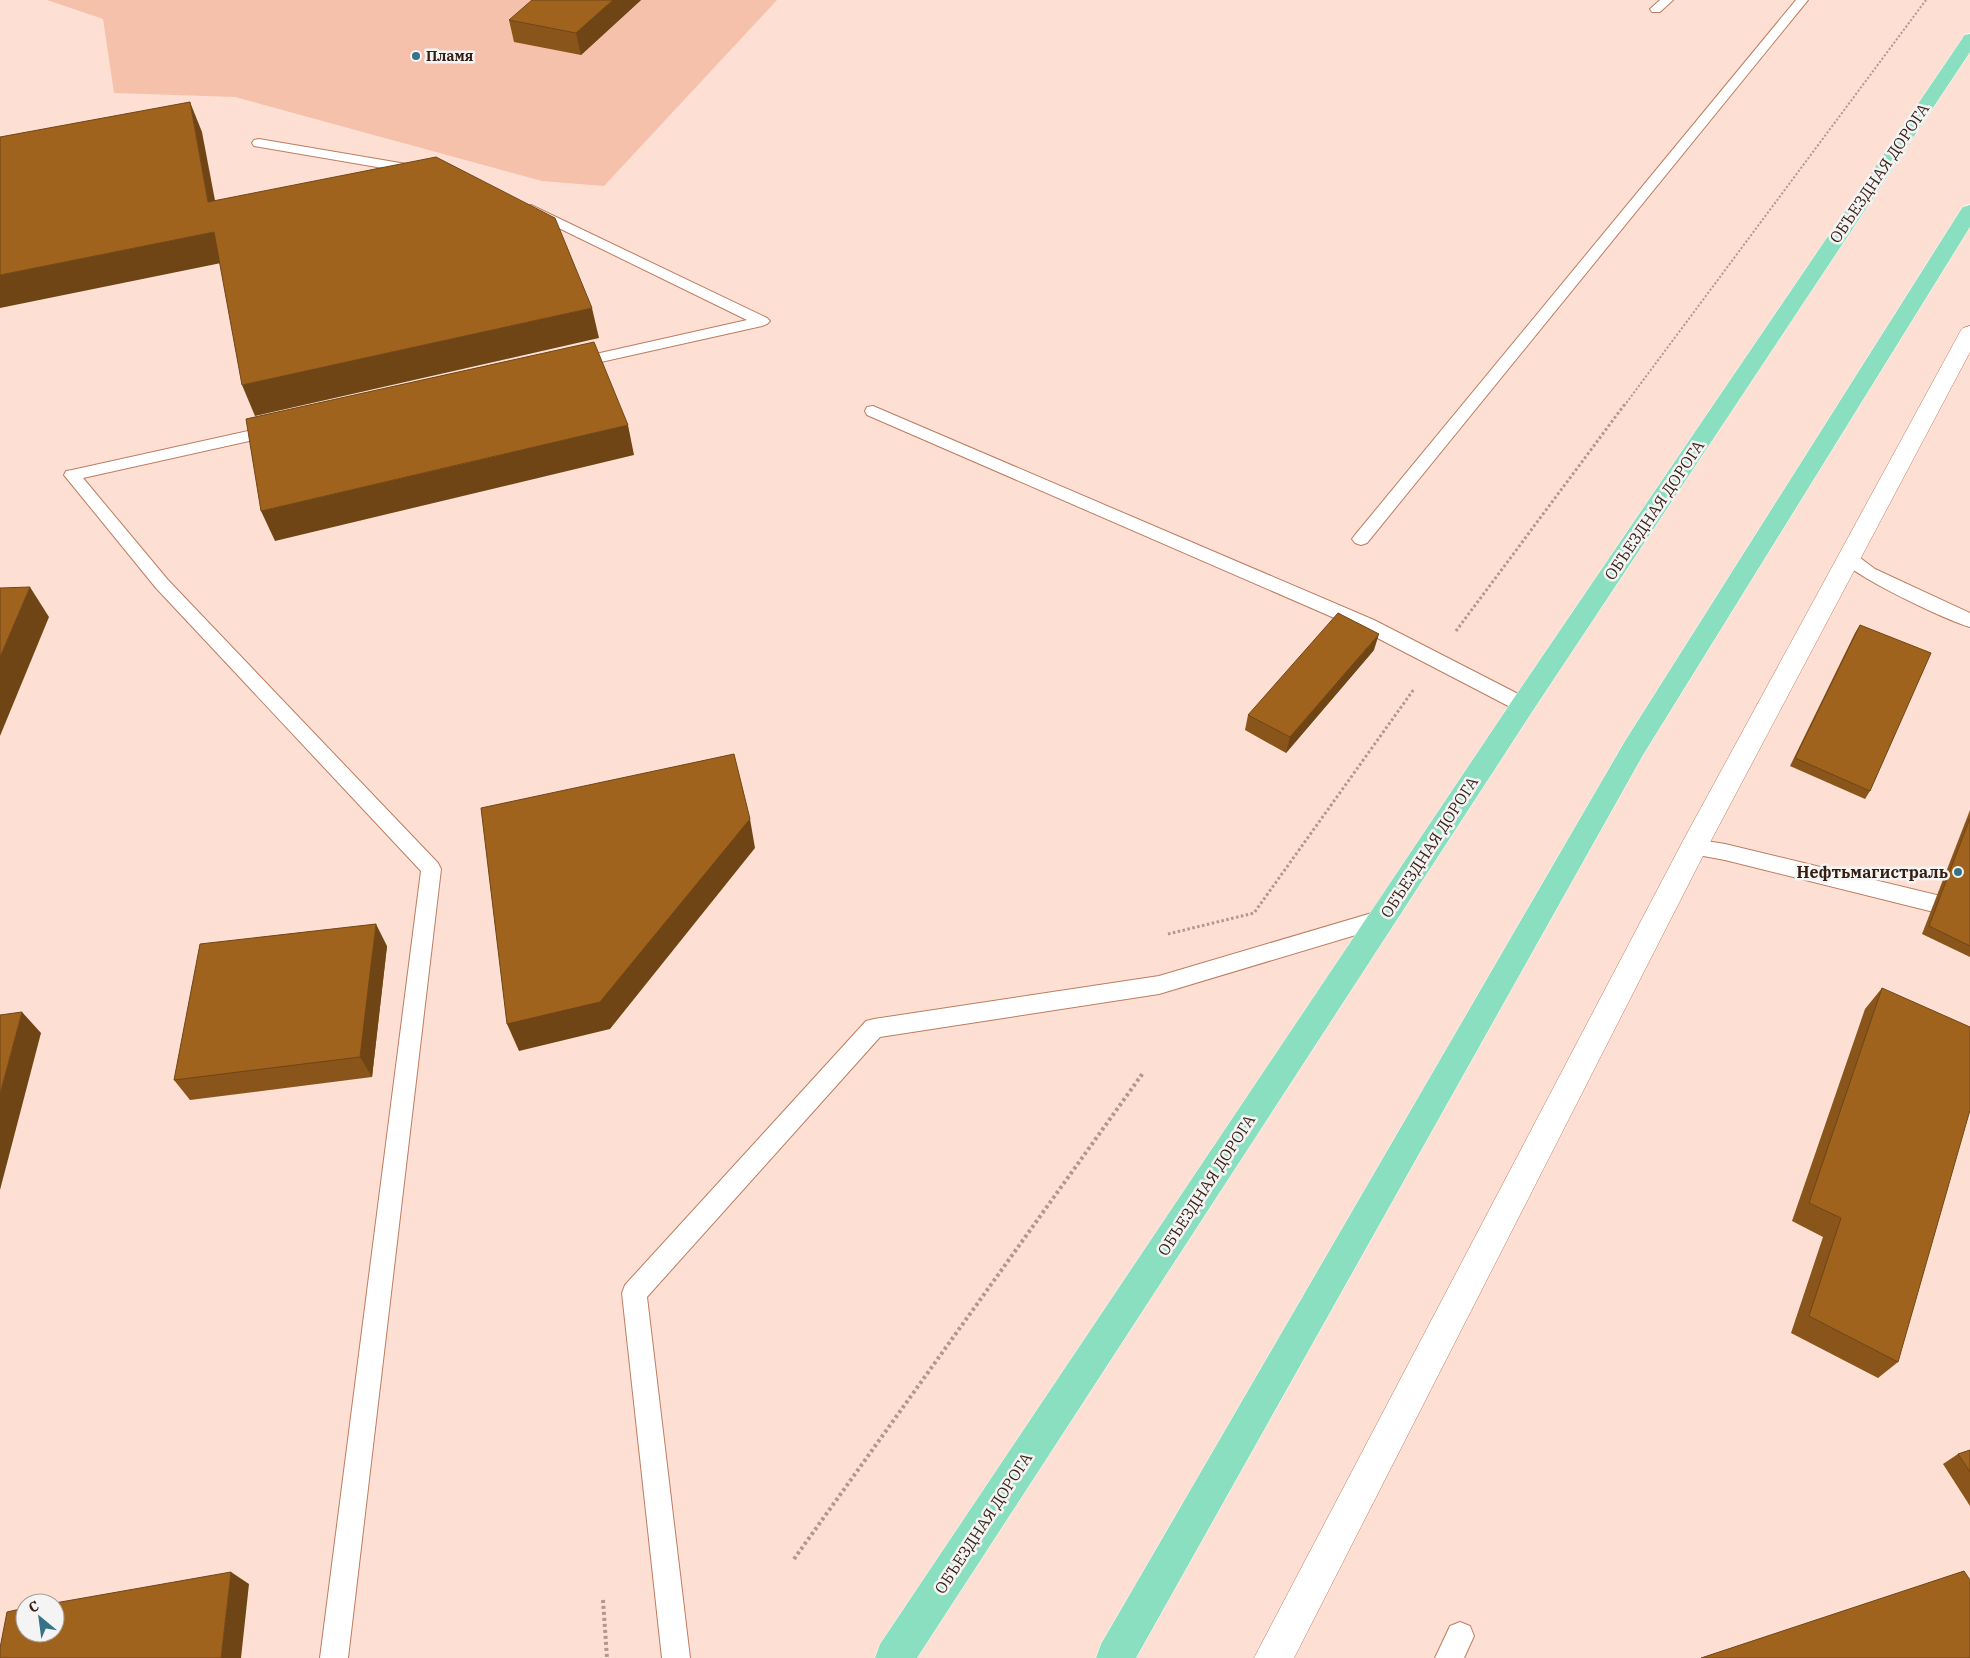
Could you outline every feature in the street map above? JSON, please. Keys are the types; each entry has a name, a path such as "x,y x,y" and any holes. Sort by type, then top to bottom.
{"main road":[{"name":"ОБЪЕЗДНАЯ ДОРОГА","path":"894,1658 1523,705 1970,40"},
{"path":"1115,1658 1634,748 1970,211"}],"street":[{"path":"1273,1658 1694,847 1970,332"}],"lane":[{"path":"1656,10 1667,0"},
{"path":"1360,539 1802,0"},
{"path":"259,143 440,174"},
{"path":"513,200 762,321 558,366"},
{"path":"873,411 1368,625 1523,705"},
{"path":"296,425 72,475 162,584 431,869 334,1658"},
{"path":"1849,558 1869,573 1970,621"},
{"path":"1694,847 1725,852 1970,912"},
{"path":"676,1658 634,1293 874,1028 1160,985 1382,919"}],"path":[{"path":"1168,934 1254,913 1435,659 1926,0"},
{"path":"794,1559 1143,1073"},
{"path":"603,1600 607,1658"}],"shaded area":[{"name":"Пламя","path":"47,0 777,0 604,186 542,181 235,97 114,93 103,19"}],"building":[{"path":"532,0 613,0 576,33 509,20"},
{"path":"190,102 208,202 436,157 555,218 592,308 242,385 214,232 0,275 0,137"},
{"path":"594,342 628,425 261,511 246,419"},
{"path":"30,587 0,657 0,588"},
{"path":"1338,613 1379,634 1290,737 1248,715"},
{"path":"1860,625 1931,653 1870,791 1795,758"},
{"path":"734,754 750,819 600,1002 507,1024 481,808"},
{"name":"Нефтьмагистраль","path":"1970,818 1970,946 1929,926"},
{"path":"376,924 360,1057 174,1080 200,944"},
{"path":"1882,988 1970,1027 1970,1110 1898,1362 1809,1316 1841,1218 1809,1203"},
{"path":"22,1012 0,1094 0,1015"},
{"path":"1970,1450 1970,1472 1958,1454"},
{"path":"1964,1571 1970,1580 1970,1658 1701,1658"},
{"path":"231,1572 221,1658 0,1658 0,1648 7,1612 15,1610 15,1643 65,1643 65,1601"}],"place":[{"name":"Пламя","path":"416,56"},
{"name":"Нефтьмагистраль","path":"1958,872"}]}
